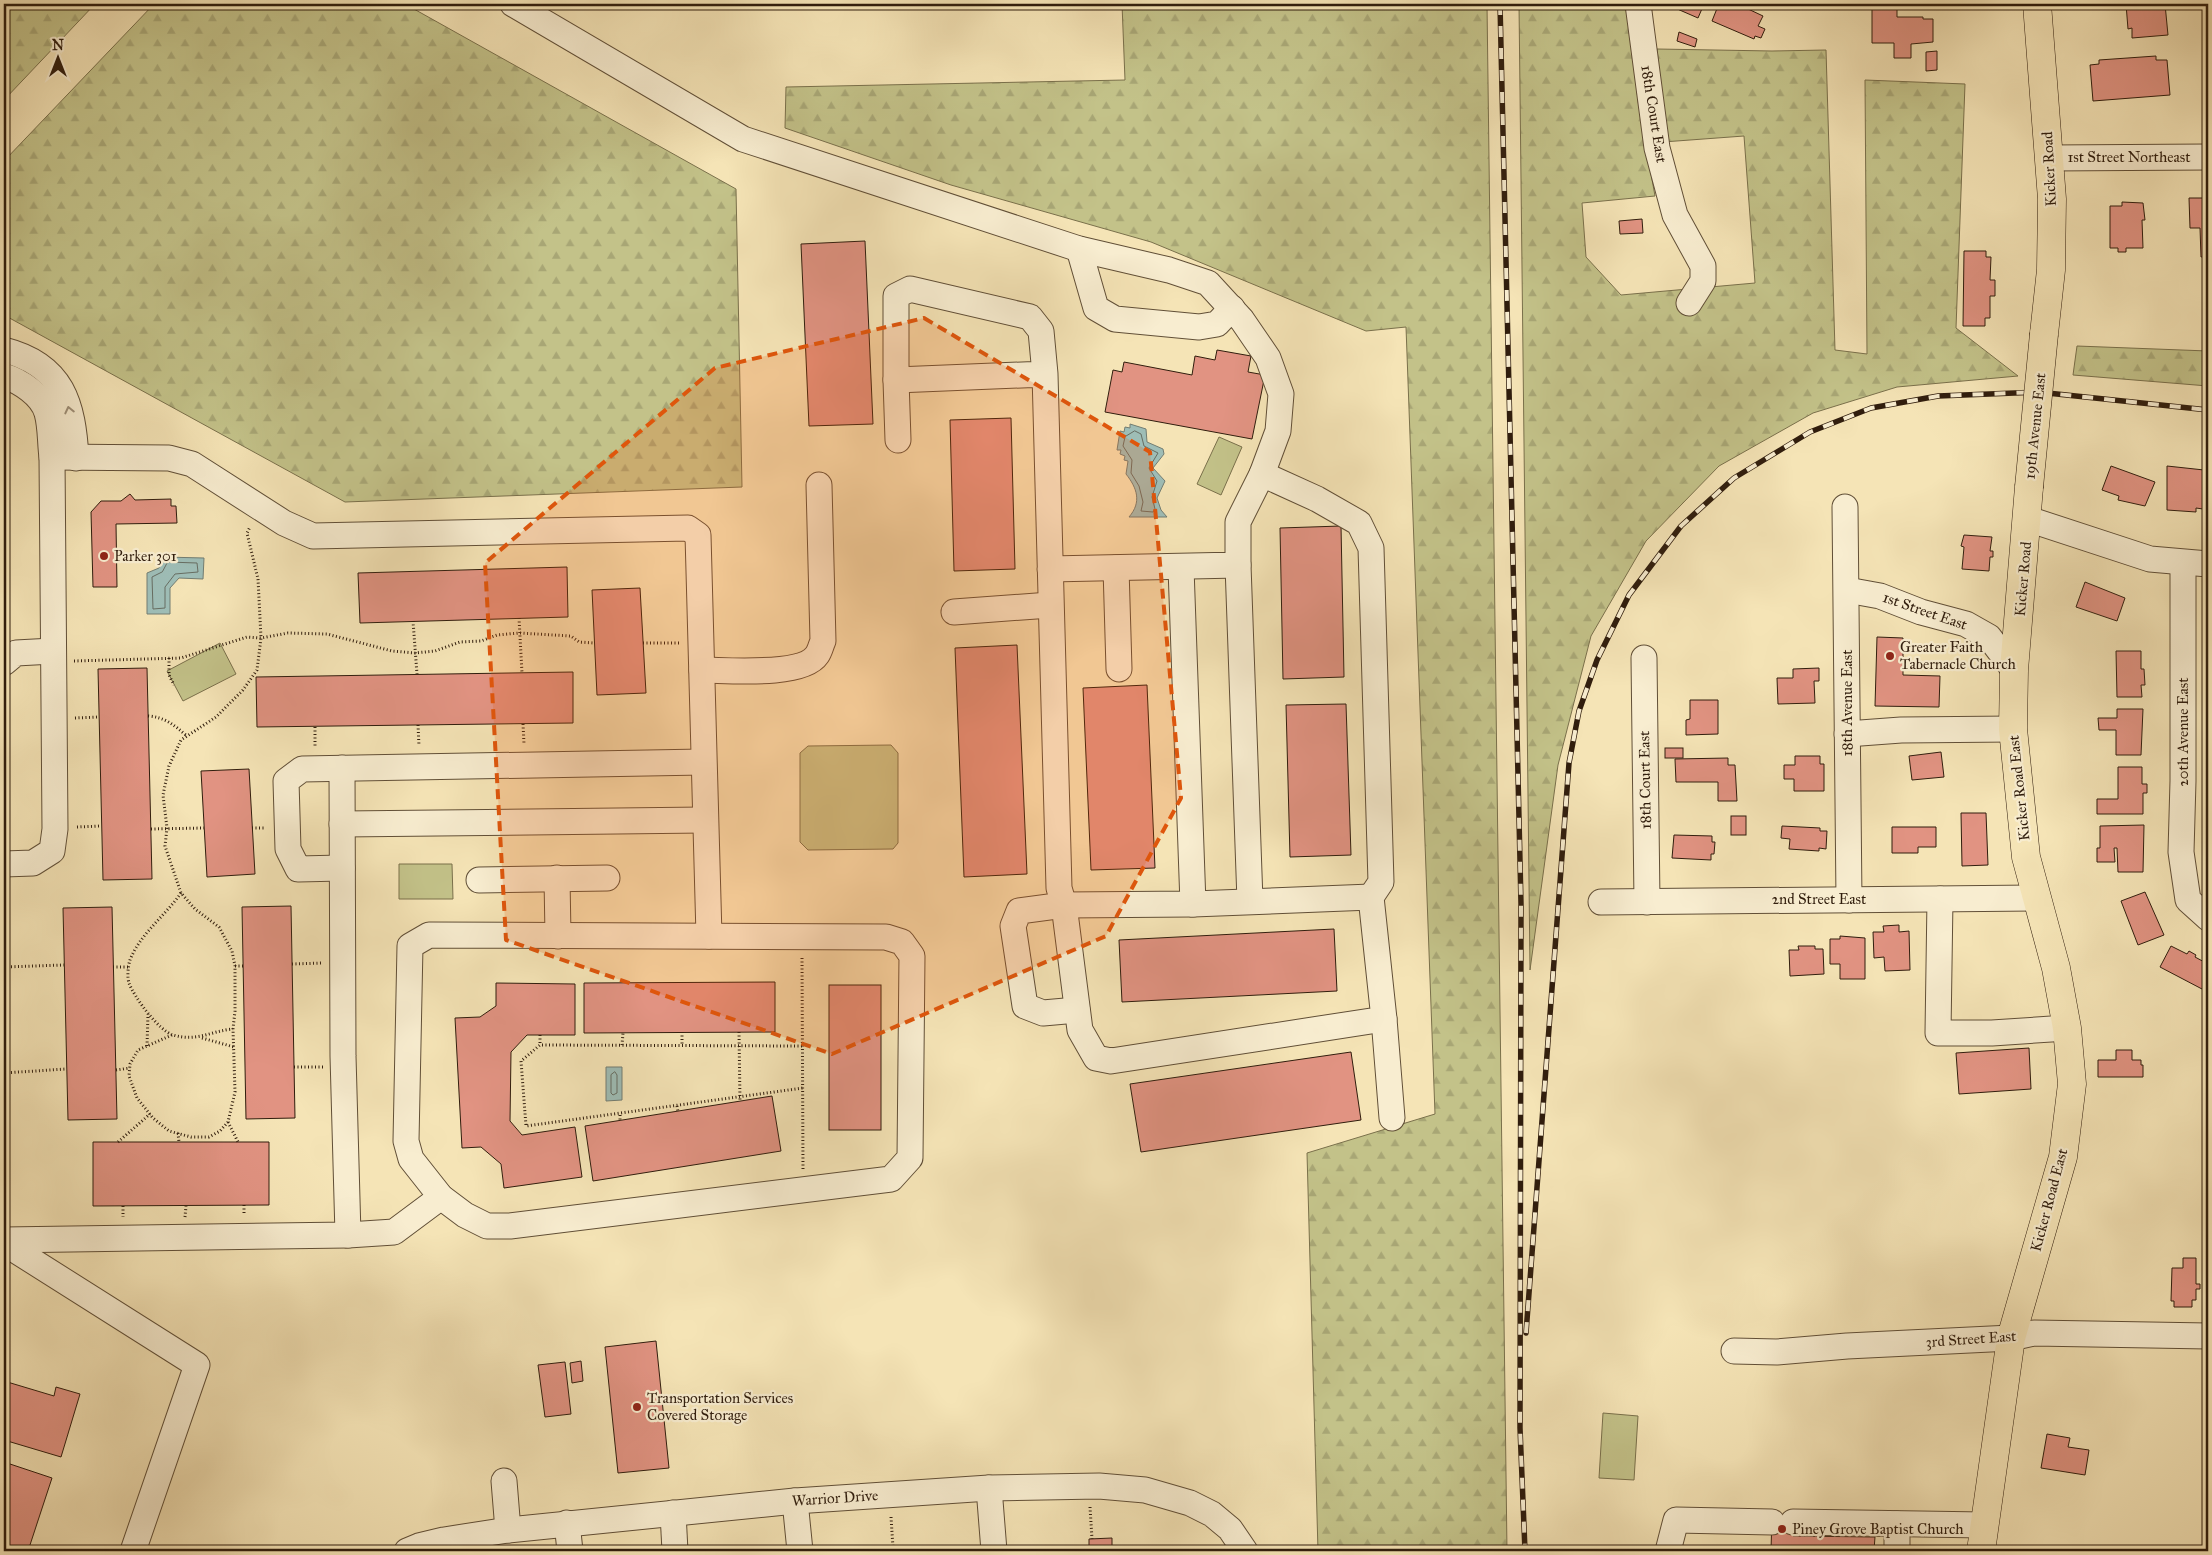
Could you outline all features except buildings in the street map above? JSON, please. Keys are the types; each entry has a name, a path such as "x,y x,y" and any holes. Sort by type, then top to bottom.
{"main road":[{"name":"Kicker Road","path":"2037,4 2052,199 2051,270 2044,334"},
{"name":"19th Avenue East","path":"2028,519 2029,487 2044,334"},
{"name":"Kicker Road","path":"2014,670 2028,519"},
{"name":"Kicker Road East","path":"1983,1538 2011,1338 2063,1157 2072,1084 2067,1028 2056,968 2026,857 2013,729 2014,670"}],"street":[{"path":"514,4 744,138 1079,249 1169,270 1208,283 1232,308 1268,358 1281,394 1278,431 1262,474 1238,522 1250,901"},
{"name":"18th Court East","path":"1638,4 1657,148 1675,215 1703,266 1703,281 1689,303"},
{"name":"1st Street Northeast","path":"2049,158 2208,157"},
{"path":"1079,249 1096,308 1115,319 1199,328 1217,324 1232,308"},
{"path":"898,440 896,296 910,289 1030,318 1041,331 1045,374 1059,888 1064,905 1080,1030 1096,1058 1111,1061 1384,1019"},
{"path":"4,350 34,363 52,377 66,396 74,431 64,457 54,656 55,829 52,851 33,863 4,864"},
{"path":"896,380 1045,374"},
{"path":"4,376 14,379 33,393 47,412 64,457"},
{"path":"64,457 169,458 192,464 284,522 313,536 688,528 698,535 708,936"},
{"path":"1262,474 1317,499 1359,524 1371,548 1381,882 1371,897 1392,1118"},
{"path":"702,670 788,669 805,665 817,656 823,641 819,485"},
{"name":"18th Avenue East","path":"1845,507 1849,900"},
{"path":"2028,519 2134,554 2183,563 2208,564"},
{"name":"20th Avenue East","path":"2183,563 2183,781 2181,852 2188,900 2208,918"},
{"path":"1050,569 1181,568 1238,565"},
{"path":"1116,568 1119,669"},
{"path":"1181,568 1193,904"},
{"name":"1st Street East","path":"1847,590 1880,596 1921,612 1966,624 1989,637 2014,670"},
{"path":"954,612 1050,605"},
{"path":"4,664 16,653 54,656"},
{"name":"18th Court East","path":"1644,658 1647,902"},
{"path":"1847,734 1901,730 2013,729"},
{"path":"342,868 298,869 288,849 286,781 302,769 703,762"},
{"path":"342,768 344,1067 348,1235"},
{"path":"342,824 704,820"},
{"path":"557,878 558,936"},
{"path":"479,880 607,878"},
{"path":"1077,1010 1043,1013 1024,1006 1013,926 1019,911 1064,905 1193,904 1371,897"},
{"name":"2nd Street East","path":"1601,902 2037,898"},
{"path":"1940,899 1938,1033 1992,1033 2067,1028"},
{"path":"429,935 558,936 886,937 902,942 912,956 910,1158 892,1179 510,1226 487,1226 465,1215 441,1197 411,1159 406,1141 410,946 429,935"},
{"path":"4,1241 348,1235 394,1232 441,1197"},
{"path":"4,1241 197,1365 133,1551"},
{"name":"3rd Street East","path":"1734,1352 1777,1352 1847,1346 2011,1338 2034,1333 2208,1336"},
{"path":"504,1481 508,1530"},
{"name":"Warrior Drive","path":"407,1551 419,1546 456,1544 508,1530 795,1501 989,1488 1089,1486 1145,1490 1190,1503 1212,1514 1230,1529 1245,1551"},
{"path":"989,1488 994,1551"},
{"path":"795,1501 800,1551"},
{"path":"673,1513 675,1551"},
{"path":"1668,1551 1676,1520 1898,1524 1983,1538"},
{"path":"566,1523 570,1551"},
{"path":"1897,1551 1898,1524"}],"path":[{"path":"234,1047 201,1038 172,1035 138,1050 130,1068 129,1076 137,1098 150,1114 169,1131 178,1134 191,1137 208,1137 220,1131 228,1122 234,1092 235,966 232,951 219,927 195,909 181,893 165,846 167,828 163,795 169,766 181,740 216,717 244,690 257,670 261,638 258,579 247,532 261,507"},
{"path":"518,618 522,673"},
{"path":"413,622 417,674"},
{"path":"54,656 181,658 247,637 261,638 288,633 327,634 392,651 415,653 435,652 460,642 481,641 497,635 519,633 571,636 579,642 594,643"},
{"path":"643,643 701,643"},
{"path":"169,658 169,675 174,685"},
{"path":"148,716 159,717 172,722 187,736"},
{"path":"150,829 204,828"},
{"path":"172,1035 148,1013 128,982 129,967 142,940 170,910 181,893"},
{"path":"802,937 803,1190"},
{"path":"292,964 343,962"},
{"path":"4,967 64,965"},
{"path":"235,966 243,966"},
{"path":"113,967 129,967"},
{"path":"147,1046 148,1013"},
{"path":"201,1038 221,1030 233,1029"},
{"path":"682,1032 682,1046"},
{"path":"739,1032 740,1099"},
{"path":"622,1045 623,1033"},
{"path":"540,1035 540,1045"},
{"path":"802,1046 540,1045 521,1061 526,1126 740,1099 803,1088"},
{"path":"294,1067 344,1067"},
{"path":"116,1070 130,1068"},
{"path":"4,1073 66,1069"},
{"path":"677,1106 678,1112"},
{"path":"118,1142 150,1114"},
{"path":"620,1115 620,1121"},
{"path":"228,1122 238,1142"},
{"path":"178,1134 179,1142"},
{"path":"1089,1486 1092,1539"},
{"path":"890,1494 892,1548"}],"highlighted area":[{"path":"924,318 1150,452 1181,798 1106,936 832,1054 506,940 485,563 715,368"}],"green space":[{"path":"4,4 95,4 4,100"},
{"path":"154,4 405,4 736,189 742,487 345,502 4,315 4,161"},
{"path":"1122,4 1487,4 1507,1551 1318,1551 1307,1153 1435,1114 1406,327 1366,331 1151,242 951,185 785,128 786,87 1125,80"},
{"path":"1519,4 1629,4 1638,101 1655,196 1582,203 1586,257 1621,295 1755,283 1744,136 1663,142 1657,49 1826,50 1835,350 1867,354 1865,80 1965,84 1956,328 2018,376 1897,387 1813,413 1719,466 1646,541 1591,636 1558,765 1530,970"},
{"path":"2077,346 2208,351 2208,386 2073,375"},
{"path":"1219,437 1242,447 1221,495 1197,484"},
{"path":"220,643 236,674 183,701 167,671"},
{"path":"891,745 898,753 898,843 893,849 808,850 800,842 800,753 808,746"},
{"path":"399,864 452,864 453,899 399,899"},
{"path":"1603,1413 1638,1416 1634,1480 1599,1478"}],"water":[{"path":"1130,424 1146,429 1147,442 1163,449 1164,454 1153,468 1165,481 1157,498 1161,510 1167,517 1129,517 1136,506 1137,500 1133,485 1126,474 1128,461 1124,460 1125,456 1120,454 1121,450 1117,450 1120,431 1124,432 1125,427 1130,428"},
{"path":"164,557 204,558 203,579 179,578 170,588 170,614 147,614 147,573 159,568"},
{"path":"606,1067 622,1067 622,1100 606,1101"}],"railway":[{"path":"1500,4 1521,904 1520,1428 1525,1551"},
{"path":"1526,1333 1569,763 1579,711 1597,660 1629,595 1681,526 1734,478 1810,432 1871,408 1938,396 2038,392 2208,410"}],"place":[{"name":"Parker 301","path":"104,556"},
{"name":"Greater Faith Tabernacle Church","path":"1890,656"},
{"name":"Transportation Services Covered Storage","path":"637,1407"},
{"name":"Piney Grove Baptist Church","path":"1782,1529"}]}
